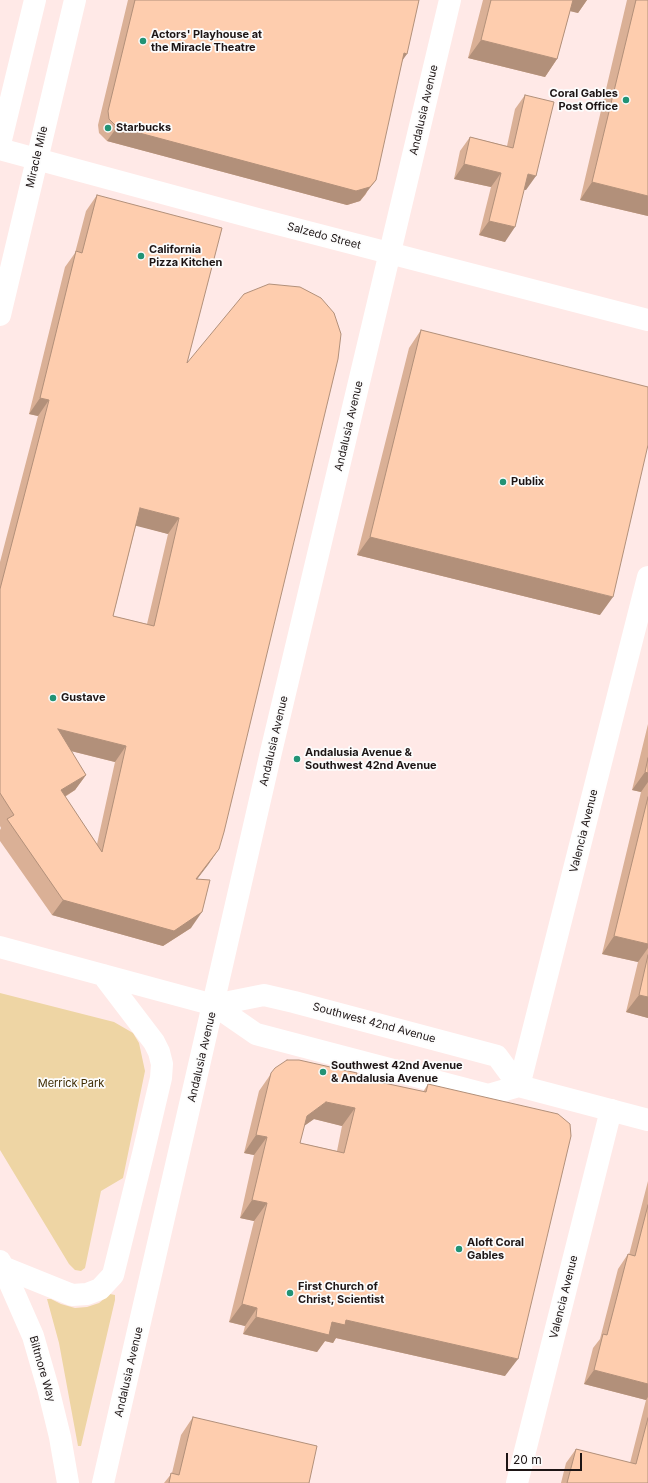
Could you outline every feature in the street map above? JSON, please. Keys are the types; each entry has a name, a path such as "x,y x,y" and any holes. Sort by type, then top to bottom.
{"street":[{"path":"0,144 35,0"},
{"name":"Miracle Mile","path":"0,315 75,0"},
{"name":"Andalusia Avenue","path":"103,1483 273,744 450,0"},
{"name":"Salzedo Street","path":"0,150 648,320"},
{"name":"Valencia Avenue","path":"520,1086 648,577"},
{"name":"Southwest 42nd Avenue","path":"0,947 214,1005 256,1034 488,1095 520,1086 497,1056 294,1002 264,995 214,1005"},
{"path":"2,1264 72,1296 87,1294 100,1289 113,1275 161,1078 162,1064 159,1052 154,1042 103,975"},
{"path":"520,1086 648,1120"},
{"name":"Valencia Avenue","path":"517,1483 611,1110"},
{"name":"Biltmore Way","path":"2,1264 32,1336 48,1388 60,1437 68,1483"}],"green space":[{"name":"Merrick Park","path":"0,993 114,1022 133,1033 139,1043 145,1071 123,1178 101,1191 85,1268 81,1271 75,1270 69,1264 0,1150"},
{"path":"110,1294 115,1295 115,1300 81,1446 78,1446 59,1343 47,1299 51,1299 75,1308 87,1307 99,1303"}],"building":[{"path":"135,0 419,0 407,54 404,53 376,180 370,187 356,191 117,127 109,119 108,111"},
{"path":"491,0 573,0 557,59 481,40"},
{"name":"Coral Gables Post Office","path":"636,0 648,0 648,196 592,182"},
{"path":"525,95 554,102 536,176 528,174 515,227 489,221 501,173 464,164 470,137 513,148"},
{"path":"97,195 222,228 187,363 244,294 269,284 300,287 321,298 334,313 341,334 338,359 224,832 219,849 196,879 210,880 202,912 174,931 63,900 7,819 14,815 0,793 0,589 49,400 40,398 76,251 82,253","holes":["140,508 179,518 154,626 113,616","58,729 126,746 102,852 61,790 86,775"]},
{"name":"Publix","path":"421,330 648,387 648,445 613,597 370,537"},
{"path":"648,758 648,773 645,772"},
{"path":"648,797 648,944 614,936"},
{"path":"648,955 648,997 639,995"},
{"path":"287,1060 299,1060 357,1073 356,1077 426,1092 428,1084 558,1114 570,1124 571,1136 518,1359 346,1320 345,1325 332,1322 329,1335 256,1317 257,1308 242,1304 267,1203 252,1200 267,1137 256,1135 271,1073 275,1068","holes":["326,1102 355,1108 344,1153 300,1143 307,1116"]},
{"path":"648,1205 648,1384 594,1370 603,1334 607,1335 628,1254 635,1256"},
{"path":"193,1417 317,1446 309,1483 169,1483 171,1473 179,1475"},
{"path":"648,1418 648,1483 567,1483 576,1449 636,1464"}],"place":[{"name":"Actors' Playhouse at the Miracle Theatre","path":"143,41"},
{"name":"Coral Gables Post Office","path":"626,100"},
{"name":"Starbucks","path":"108,128"},
{"name":"California Pizza Kitchen","path":"141,256"},
{"name":"Publix","path":"503,482"},
{"name":"Gustave","path":"53,698"},
{"name":"Andalusia Avenue & Southwest 42nd Avenue","path":"297,759"},
{"name":"Southwest 42nd Avenue & Andalusia Avenue","path":"323,1072"},
{"name":"Aloft Coral Gables","path":"459,1249"},
{"name":"First Church of Christ, Scientist","path":"290,1293"}]}
